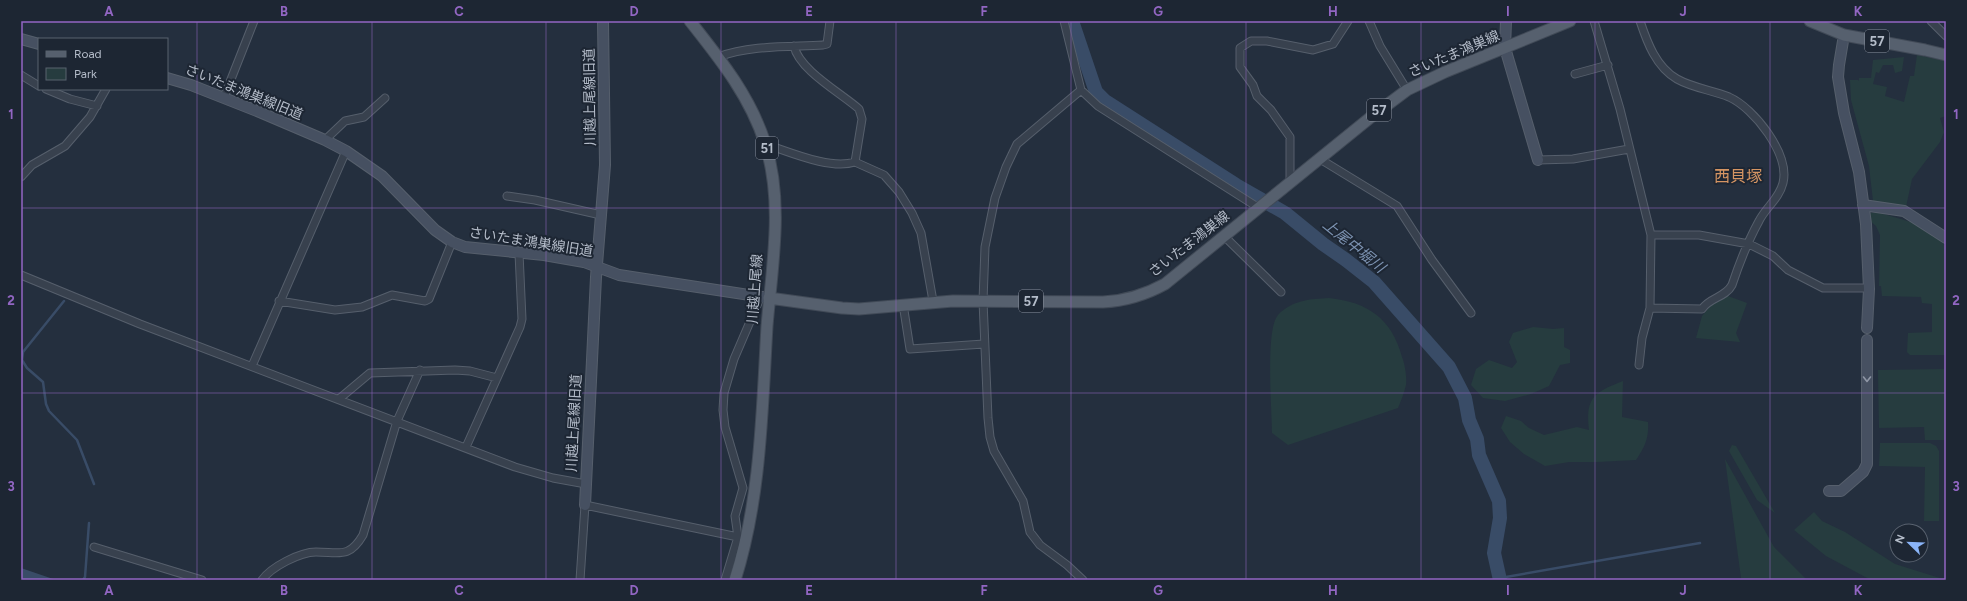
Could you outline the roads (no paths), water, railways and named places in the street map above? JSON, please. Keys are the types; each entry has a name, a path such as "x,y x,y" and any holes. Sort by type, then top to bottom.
{"main road":[{"name":"川越上尾線","path":"690,21 718,57 745,96 766,144 771,168 775,219 765,297 758,458 748,529 735,580"},
{"name":"さいたま鴻巣線","path":"765,297 859,309 933,302 1103,302 1136,297 1165,284 1290,184 1376,112 1408,90 1444,72 1570,21"},
{"name":"57","path":"1810,21 1844,35 1946,55"}],"street":[{"path":"224,97 254,21"},
{"name":"川越上尾線旧道","path":"580,580 596,266 605,149 603,21"},
{"path":"718,57 734,51 827,44 830,21"},
{"path":"1064,21 1081,90 1098,106 1264,204"},
{"path":"1290,184 1290,137 1271,110 1257,96 1253,85 1240,67 1240,48 1251,41 1267,42 1313,50 1333,44 1348,21"},
{"path":"1369,21 1380,46 1408,90"},
{"path":"1506,21 1505,48 1538,160 1573,159 1629,149"},
{"path":"1594,21 1620,109 1651,235 1650,308 1642,338 1640,365"},
{"path":"1640,21 1650,47 1671,74 1677,79 1739,102 1750,111 1765,130 1781,158 1784,180 1781,190 1759,220 1727,293 1711,300 1702,309 1650,308"},
{"path":"1931,21 1946,36"},
{"path":"1844,35 1839,65 1840,93 1859,172 1867,230 1869,288 1867,328"},
{"path":"21,39 38,44"},
{"path":"794,46 796,54 807,69 859,109 862,119 855,162"},
{"path":"1575,74 1608,65"},
{"path":"21,75 38,85"},
{"name":"さいたま鴻巣線旧道","path":"168,78 224,97 325,140 346,151 382,176 423,219 452,242 476,249 577,261 629,277 765,297"},
{"path":"48,90 70,99 97,106"},
{"path":"21,177 32,166 65,146 82,128 97,106 105,90"},
{"path":"1081,90 1017,144 1006,167 995,198 985,248 983,301 988,418 990,437 994,451 1023,501 1030,532 1040,545 1067,564 1083,580"},
{"path":"325,140 345,121 364,117 385,98"},
{"path":"766,144 797,155 832,164 848,164 855,162 884,175 899,192 912,213 921,233 933,302"},
{"path":"252,366 279,301 346,151"},
{"path":"1320,159 1397,206 1432,260 1471,313"},
{"path":"507,196 535,200 600,215"},
{"path":"1863,205 1904,211 1946,238"},
{"path":"1651,235 1699,235 1749,244 1773,256 1788,270 1823,288 1869,288"},
{"path":"1224,236 1280,292"},
{"path":"279,301 335,310 362,308 392,295 425,301 429,300 452,242"},
{"path":"466,447 516,338 522,319 519,253"},
{"path":"21,275 140,324 466,447 515,467 553,478 586,484"},
{"path":"725,580 738,537 735,516 743,488 728,437 722,403 734,359 765,297"},
{"path":"904,304 910,349 984,344"},
{"path":"1829,491 1841,490 1862,472 1867,464 1867,340"},
{"path":"339,399 370,373 420,370 470,371 497,378"},
{"path":"262,580 284,562 306,553 316,552 338,554 347,552 354,547 363,535 397,421 420,370"},
{"path":"585,505 738,537"},
{"path":"94,546 202,580"}],"water":[{"path":"21,568 56,580 21,580"}],"waterway":[{"name":"上尾中堀川","path":"1072,21 1096,92 1105,101 1236,185 1285,213 1323,244 1346,260 1374,282 1449,367 1465,398 1469,420 1477,439 1479,455 1499,501 1500,518 1494,553 1500,580"},
{"path":"64,301 23,352 22,360 27,368 43,382 46,404 49,411 77,440 94,484"},
{"path":"83,580 85,577 89,523"},
{"path":"1506,577 1700,543"}],"district":[{"name":"西貝塚","path":"1738,176"}]}
